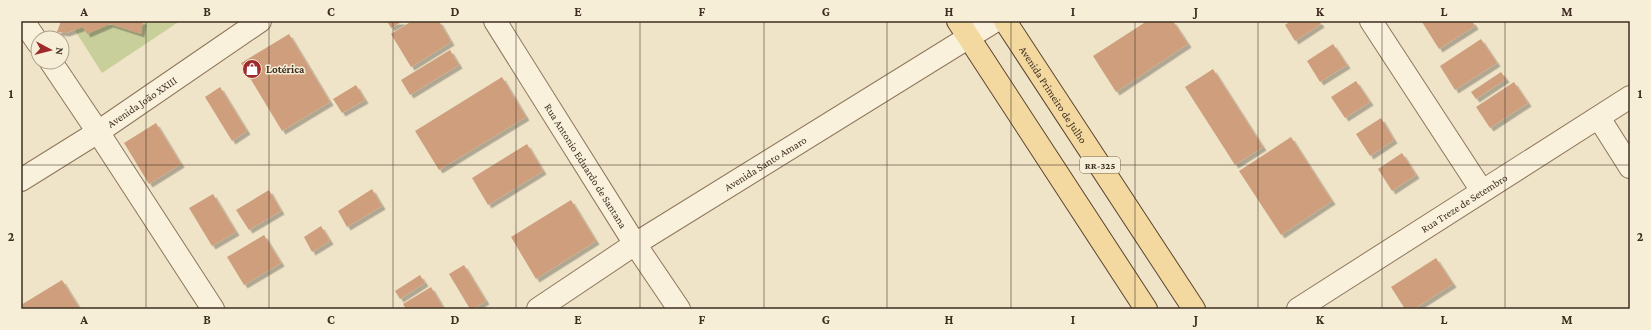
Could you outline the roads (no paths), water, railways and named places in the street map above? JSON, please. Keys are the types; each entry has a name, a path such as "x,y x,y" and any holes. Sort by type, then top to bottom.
{"main road":[{"name":"Avenida Primeiro de Julho","path":"1005,21 1194,309"},
{"path":"964,30 1146,309"}],"street":[{"path":"23,21 30,31"},
{"name":"Avenida João XXIII","path":"21,180 98,132 260,21"},
{"name":"Rua Antonio Eduardo de Santana","path":"495,21 635,244 679,309"},
{"name":"Avenida Santo Amaro","path":"538,309 635,244 964,30 995,21"},
{"path":"1371,21 1482,191"},
{"path":"56,70 213,309"},
{"name":"Rua Treze de Setembro","path":"1298,309 1630,97"},
{"path":"1599,118 1630,167"}],"place":[{"name":"Lotérica","path":"252,69"}]}
